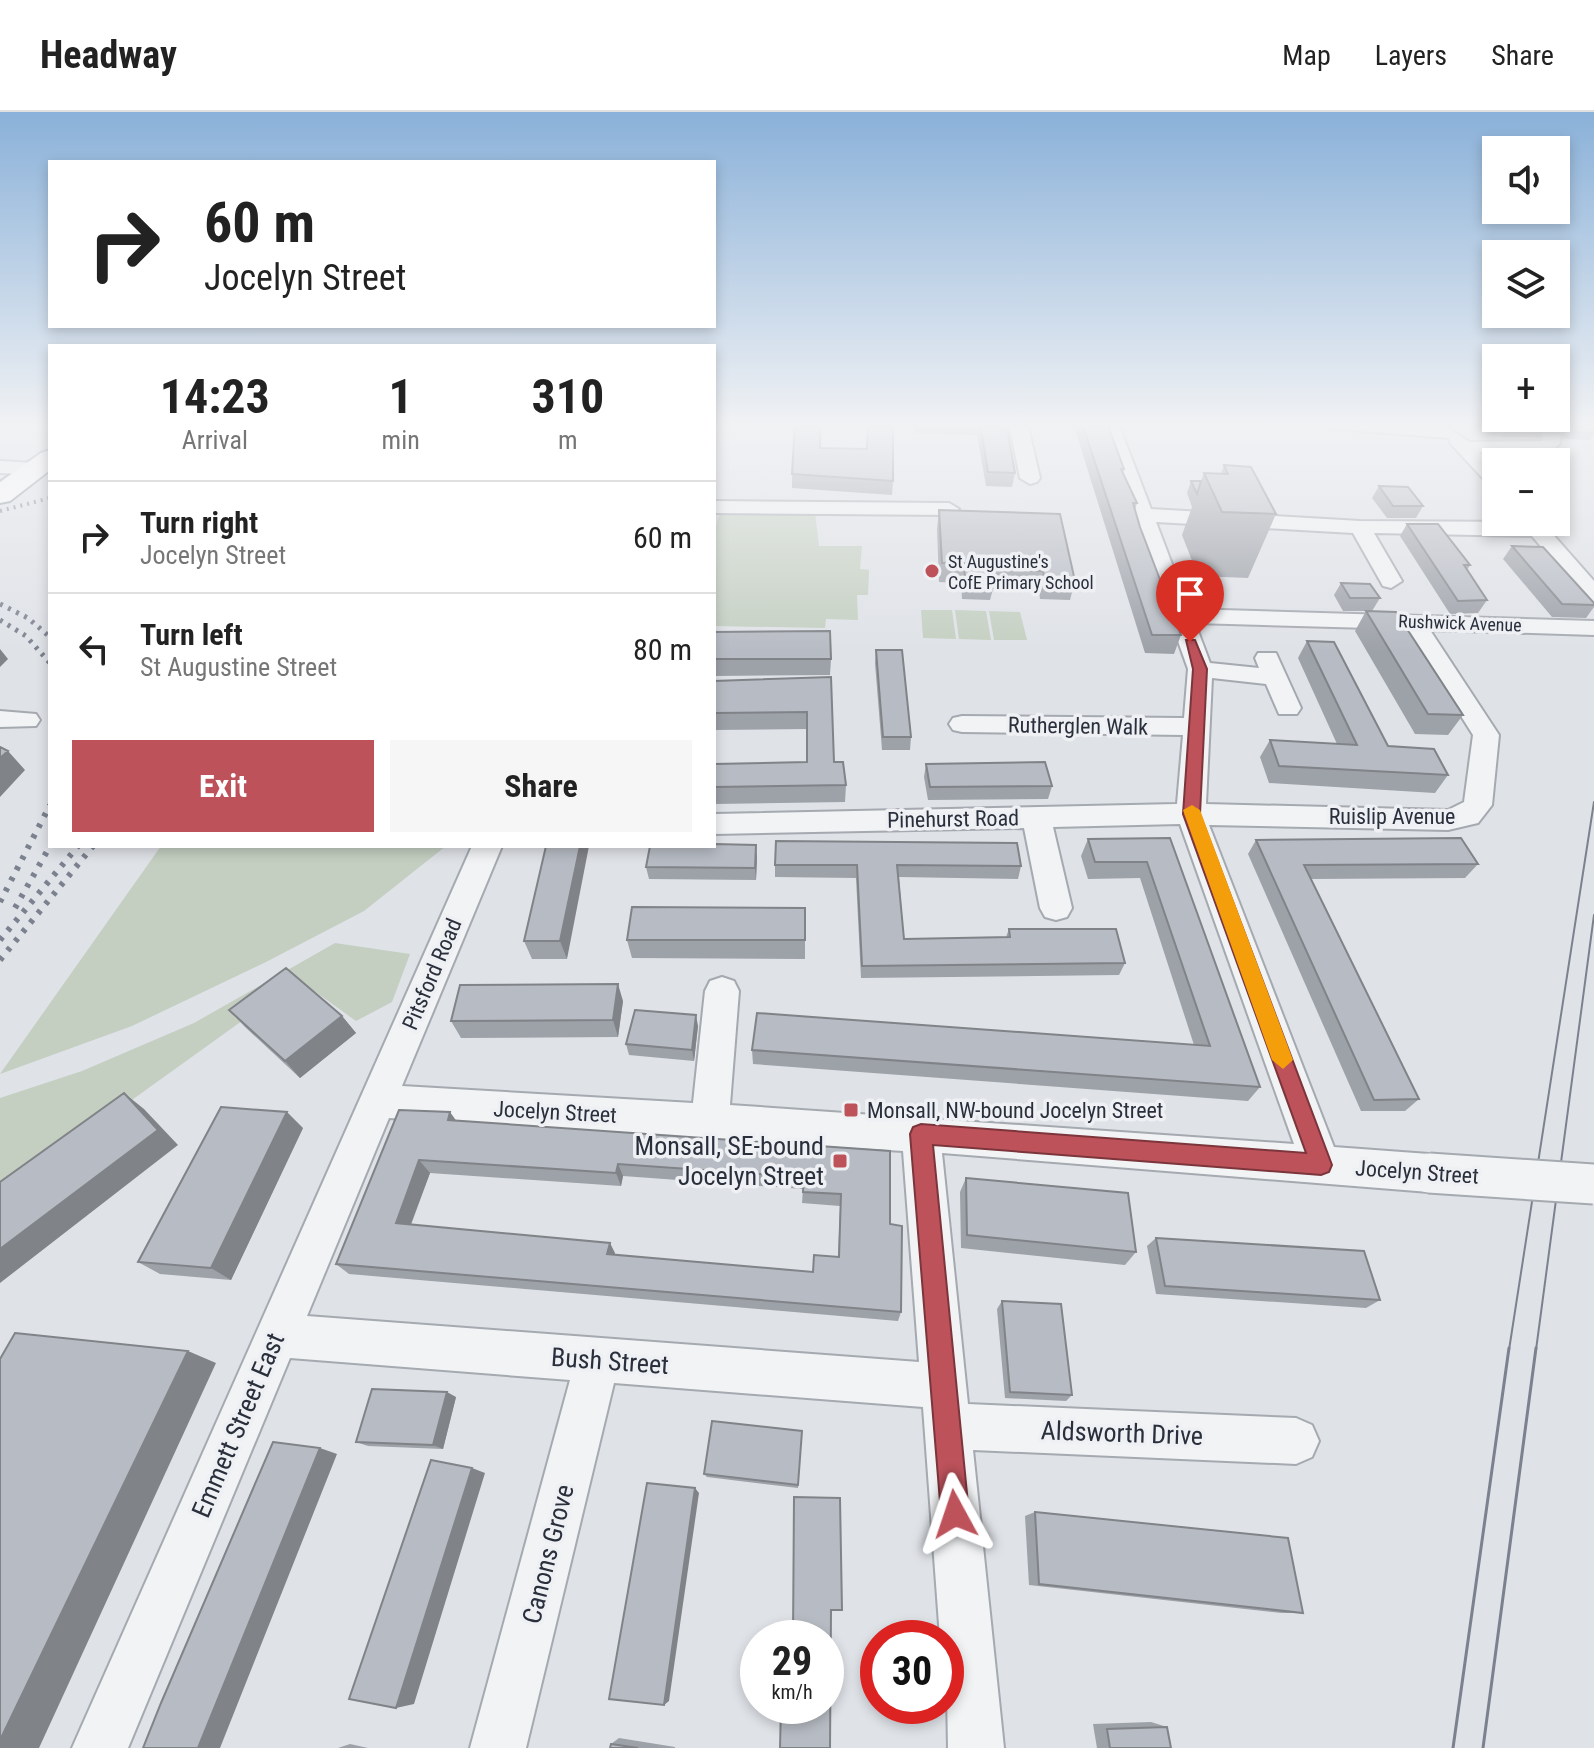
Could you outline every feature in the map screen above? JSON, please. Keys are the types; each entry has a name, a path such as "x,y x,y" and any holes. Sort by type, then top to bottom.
{"street":[{"path":"1138,499 1200,669 1191,814 1321,1165"},
{"path":"716,507 949,509"},
{"path":"1144,515 1360,527 1482,526"},
{"path":"1360,527 1391,581"},
{"path":"1544,536 1594,595"},
{"name":"Rushwick Avenue","path":"1181,616 1594,628"},
{"name":"Ruislip Avenue","path":"1191,814 1448,820 1474,811 1478,805 1486,735 1412,621"},
{"path":"1200,669 1271,667 1288,708"},
{"path":"0,719 27,720"},
{"name":"Rutherglen Walk","path":"962,724 1194,727"},
{"name":"Pinehurst Road","path":"716,824 1191,814"},
{"path":"1036,817 1056,908"},
{"name":"Pitsford Road","path":"377,1101 486,848"},
{"path":"710,1121 722,991"},
{"name":"Jocelyn Street","path":"377,1101 921,1134 1594,1184"},
{"name":"Emmett Street East","path":"100,1748 377,1101"},
{"path":"921,1134 976,1748"},
{"name":"Bush Street","path":"276,1335 597,1360 946,1406"},
{"name":"Canons Grove","path":"498,1748 597,1360"},
{"name":"Aldsworth Drive","path":"946,1406 1296,1441"}],"green space":[{"path":"720,513 815,513 819,546 862,546 860,569 869,570 868,595 857,595 858,620 826,619 825,628 716,626 716,525"},
{"path":"921,610 952,610 956,639 923,638"},
{"path":"955,610 986,611 991,640 959,639"},
{"path":"989,611 1020,612 1027,640 994,640"},
{"path":"160,848 443,848 364,911 266,962 132,1026 0,1074"},
{"path":"335,943 410,954 392,1002 356,1021 299,980 72,1143 0,1205 0,1098 82,1071 194,1023"}],"building":[{"path":"1107,499 1135,499 1137,503 1133,503 1140,527 1181,635 1152,635"},
{"path":"1216,499 1268,499 1276,514 1222,512"},
{"path":"1388,499 1418,499 1423,506 1393,506"},
{"path":"939,510 1060,514 1075,581 1045,580 1043,571 993,569 994,581 965,580 964,563 942,563"},
{"path":"1407,524 1438,524 1470,565 1464,565 1487,600 1458,601"},
{"path":"1512,546 1543,547 1594,605 1562,604"},
{"path":"1341,583 1370,584 1380,598 1350,598"},
{"path":"1366,611 1396,612 1463,715 1428,714"},
{"path":"830,631 831,659 716,659 716,632"},
{"path":"1307,641 1334,642 1388,746 1434,749 1448,775 1279,766 1270,740 1357,745"},
{"path":"876,650 902,650 911,737 883,737"},
{"path":"831,677 834,762 843,762 846,785 716,787 716,764 807,762 807,712 716,713 716,681"},
{"path":"0,747 8,751 0,758"},
{"path":"1045,762 1052,786 930,787 926,764"},
{"path":"1170,838 1260,1087 752,1050 757,1013 1210,1046 1147,862 1095,862 1088,839"},
{"path":"1461,838 1478,864 1304,865 1419,1099 1374,1100 1256,840"},
{"path":"776,841 1017,843 1021,866 897,865 904,939 1010,937 1009,929 1116,929 1125,963 862,966 857,865 775,865"},
{"path":"756,845 755,868 646,867 650,848"},
{"path":"546,848 580,848 560,941 524,941"},
{"path":"632,907 805,908 805,940 627,940"},
{"path":"286,968 342,1016 285,1061 229,1010"},
{"path":"618,984 613,1020 451,1021 460,985"},
{"path":"635,1010 696,1015 692,1050 626,1044"},
{"path":"124,1093 158,1130 0,1249 0,1182"},
{"path":"221,1107 287,1112 211,1268 138,1262"},
{"path":"399,1110 450,1112 448,1120 890,1151 890,1224 902,1226 901,1312 336,1264","holes":["419,1160 616,1173 618,1164 804,1177 803,1192 841,1194 839,1257 814,1255 813,1272 607,1254 610,1243 396,1223"]},
{"path":"966,1178 1128,1193 1136,1252 967,1235"},
{"path":"1156,1238 1364,1251 1380,1300 1165,1286"},
{"path":"1002,1301 1061,1304 1072,1395 1010,1392"},
{"path":"15,1333 188,1351 0,1740 0,1359"},
{"path":"372,1389 447,1392 433,1445 356,1442"},
{"path":"712,1421 802,1431 798,1485 704,1474"},
{"path":"273,1442 320,1448 198,1748 143,1748 161,1703"},
{"path":"431,1460 472,1468 396,1708 349,1699"},
{"path":"647,1483 695,1488 664,1705 609,1699"},
{"path":"794,1497 840,1498 842,1610 831,1610 831,1620 793,1620"},
{"path":"1035,1512 1288,1538 1303,1613 1039,1584"},
{"path":"781,1724 830,1724 830,1748 780,1748"},
{"path":"1167,1727 1171,1748 1110,1748 1107,1729"},
{"path":"611,1744 638,1748 610,1748"}],"tram line":[{"path":"1509,1350 1594,802"},
{"path":"1536,1350 1594,915"},
{"path":"1453,1748 1509,1348"},
{"path":"1483,1748 1536,1348"}],"railway":[{"path":"0,511 45,499"},
{"path":"0,604 28,618 48,635"},
{"path":"0,620 26,636 48,661"},
{"path":"0,902 48,809"},
{"path":"15,908 49,848"},
{"path":"0,940 76,848"},
{"path":"0,960 91,848"}],"slow traffic":[{"path":"1192,810 1283,1060"}],"place":[{"name":"St Augustine's CofE Primary School","path":"932,571"},
{"name":"Monsall, NW-bound Jocelyn Street","path":"851,1110"},
{"name":"Monsall, SE-bound Jocelyn Street","path":"840,1161"}],"route":[{"path":"955,1514 921,1134 1321,1165 1191,814 1200,669 1190,642"}]}
